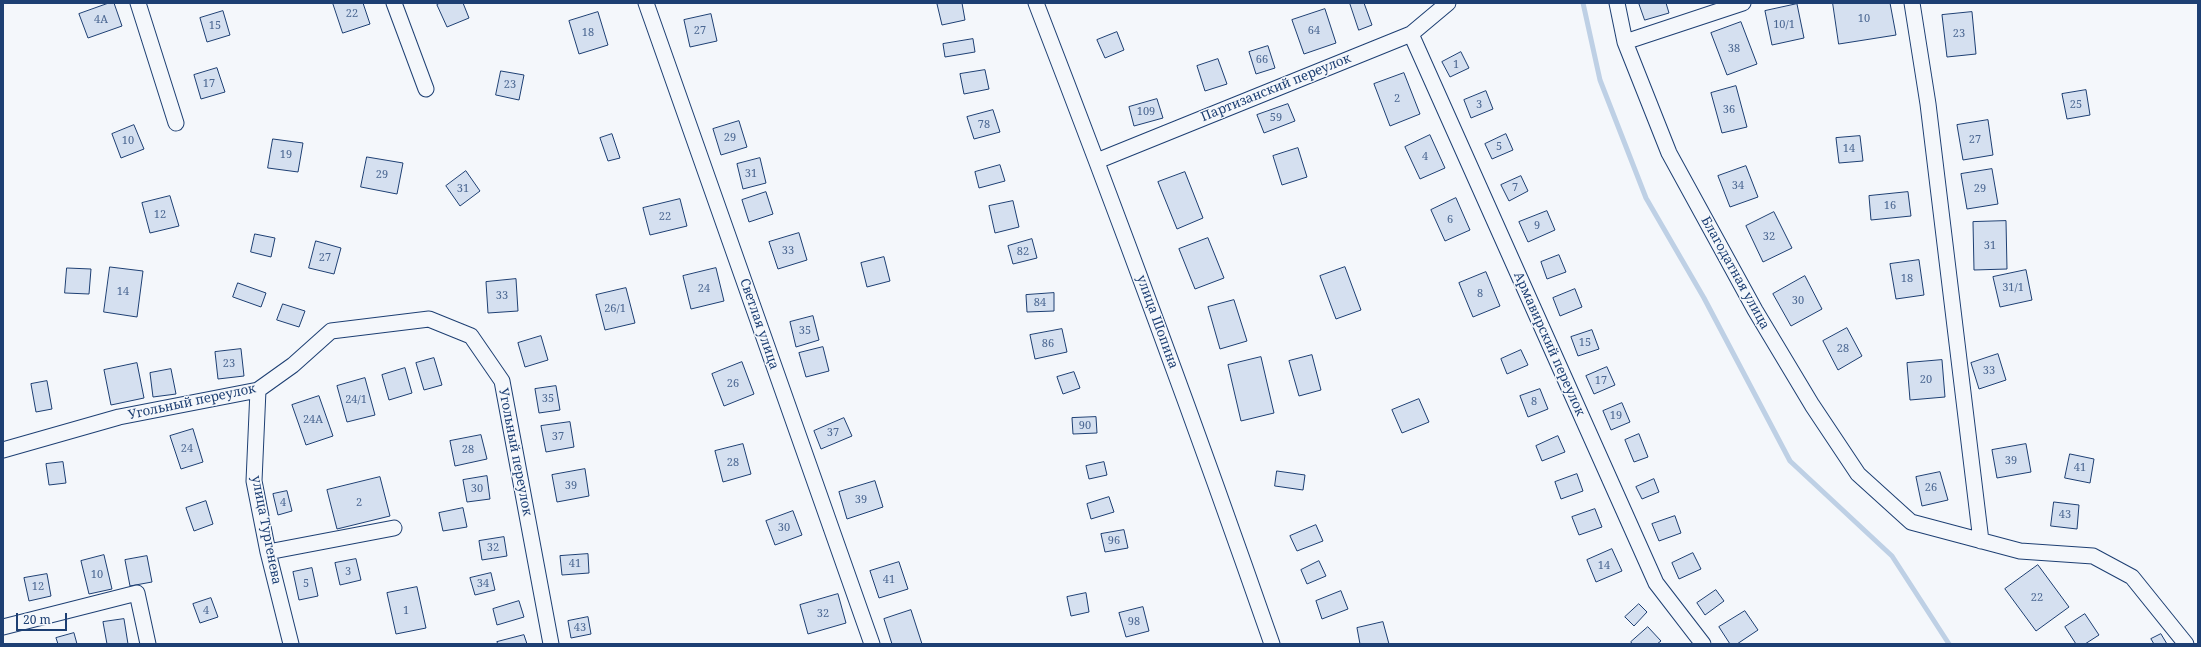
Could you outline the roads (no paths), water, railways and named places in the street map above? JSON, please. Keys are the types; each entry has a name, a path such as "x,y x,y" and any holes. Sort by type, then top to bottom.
{"street":[{"path":"138,3 176,123"},
{"path":"394,3 426,89"},
{"name":"Светлая улица","path":"646,3 872,644"},
{"name":"улица Шопина","path":"1036,3 1097,161 1207,458 1272,644"},
{"name":"Партизанский переулок","path":"1097,161 1411,34 1448,3"},
{"path":"1616,3 1625,42 1743,3"},
{"path":"1912,3 1928,104 1981,540"},
{"name":"Армавирский переулок","path":"1411,34 1656,584 1703,644"},
{"name":"Благодатная улица","path":"1625,42 1669,153 1759,316 1812,405 1858,474 1911,522 2020,551 2093,556 2132,577 2186,644"},
{"name":"Угольный переулок","path":"3,450 119,417 258,390 293,365 331,331 429,319 471,336 502,381 551,644"},
{"name":"улица Тургенева","path":"258,390 254,481 268,552 291,644"},
{"path":"268,552 394,528"},
{"path":"3,627 137,593 148,644"}],"waterway":[{"path":"1583,3 1600,80 1646,198 1704,298 1790,461 1892,556 1949,644"}]}
